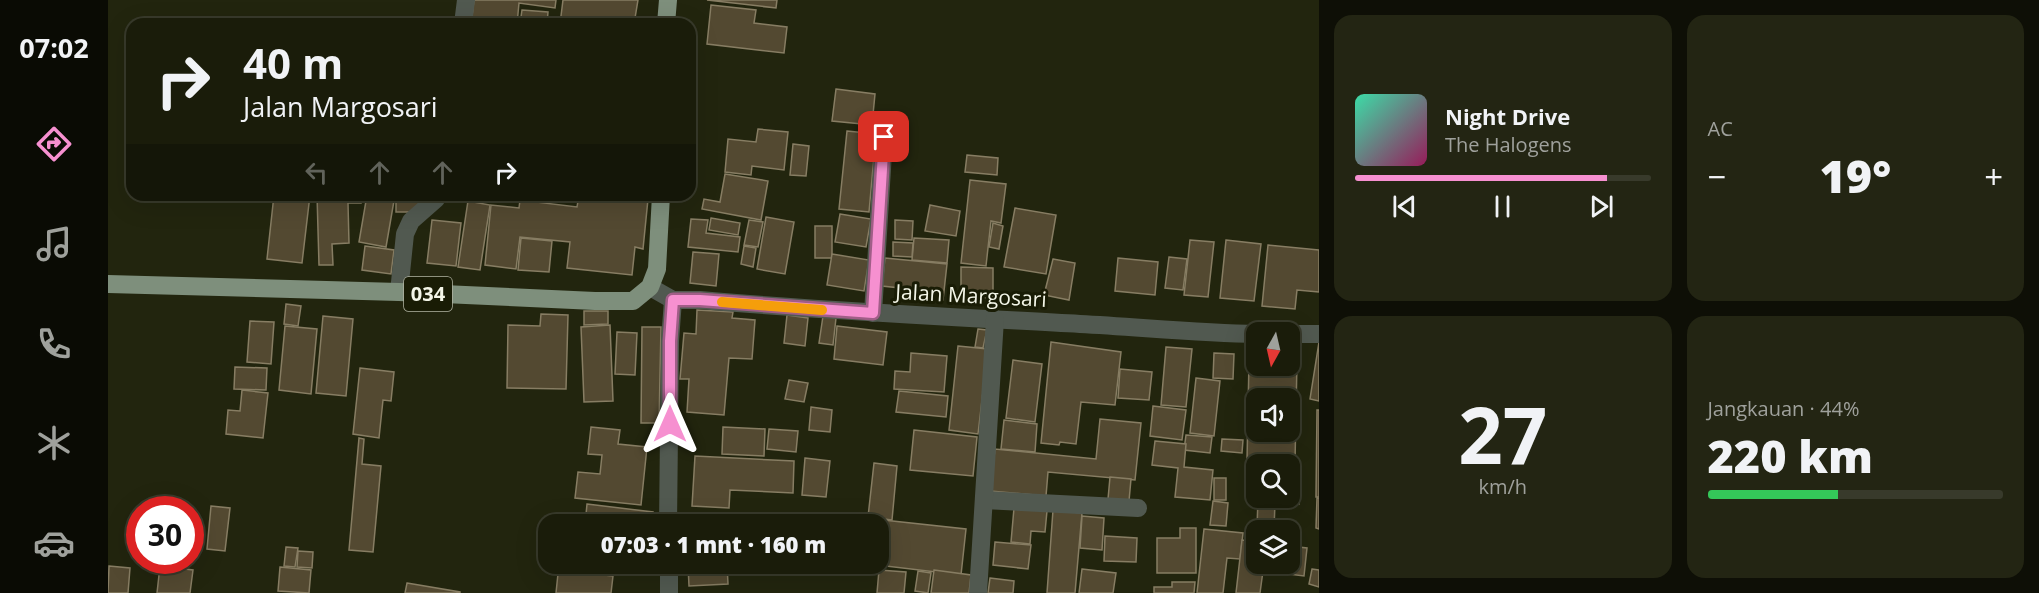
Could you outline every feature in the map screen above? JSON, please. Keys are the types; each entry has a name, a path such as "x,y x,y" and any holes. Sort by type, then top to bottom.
{"main road":[{"path":"666,18 668,0"},
{"path":"650,287 657,269 662,201"},
{"name":"034","path":"108,284 399,292 595,301 633,301 650,287"}],"street":[{"path":"464,18 466,0"},
{"path":"873,313 884,137"},
{"path":"399,292 405,234 411,221 433,201"},
{"name":"Jalan Margosari","path":"650,287 673,300 1246,334"},
{"path":"668,514 670,341 673,300"},
{"path":"978,593 995,319"},
{"path":"1300,334 1319,334"},
{"path":"984,500 1138,508"},
{"path":"669,574 669,593"}],"building":[{"path":"474,0 556,0 555,8 519,3 518,18 472,18"},
{"path":"563,0 638,0 635,18 561,18"},
{"path":"707,0 777,0 776,8"},
{"path":"711,5 756,10 754,23 787,27 784,53 707,44"},
{"path":"522,10 548,12 548,18 521,18"},
{"path":"836,89 875,94 872,125 832,121"},
{"path":"758,129 788,132 784,170 752,166 751,175 725,172 728,139 756,142"},
{"path":"847,131 876,134 869,212 839,209"},
{"path":"793,144 809,146 806,176 790,175"},
{"path":"967,155 998,158 997,175 965,172"},
{"path":"725,174 768,181 761,220 702,209 704,199 720,202"},
{"path":"970,180 1006,184 1001,223 991,221 986,266 961,263"},
{"path":"273,201 309,201 302,263 267,259"},
{"path":"317,201 361,201 361,203 348,203 349,243 332,244 333,265 319,265"},
{"path":"366,201 394,201 386,247 359,242"},
{"path":"396,201 420,201 420,212 396,212"},
{"path":"468,201 490,205 480,270 458,267"},
{"path":"520,201 528,201 577,207 578,201 648,201 643,249 635,247 632,275 567,268 570,242 520,237 516,269 485,265 491,205 519,208"},
{"path":"930,205 960,211 956,236 925,231"},
{"path":"1015,208 1056,215 1046,274 1004,267"},
{"path":"840,214 871,219 866,247 835,242"},
{"path":"766,217 794,222 785,274 757,269"},
{"path":"711,218 740,223 738,235 709,230"},
{"path":"691,219 708,220 706,233 740,237 738,252 688,247"},
{"path":"432,220 461,223 456,266 427,263"},
{"path":"749,220 763,222 758,247 744,245"},
{"path":"895,220 913,221 912,240 895,239"},
{"path":"993,223 1003,226 999,249 989,247"},
{"path":"815,226 832,226 832,258 815,258"},
{"path":"521,238 552,241 549,272 518,270"},
{"path":"914,238 949,240 947,263 912,260"},
{"path":"1190,240 1214,242 1208,297 1184,295"},
{"path":"1226,240 1261,244 1254,301 1220,298"},
{"path":"893,242 913,243 912,257 893,256"},
{"path":"1268,245 1319,250 1319,292 1297,290 1295,309 1262,306"},
{"path":"365,246 394,250 391,274 362,270"},
{"path":"744,246 756,248 753,267 741,264"},
{"path":"693,252 719,254 716,286 690,283"},
{"path":"832,254 869,260 864,291 827,285"},
{"path":"1169,257 1187,259 1183,290 1165,288"},
{"path":"885,258 947,264 943,300 918,298 919,290 882,286"},
{"path":"1118,258 1158,262 1155,295 1115,291"},
{"path":"1053,259 1075,263 1069,300 1044,295"},
{"path":"961,267 993,268 993,298 961,297"},
{"path":"286,304 301,306 298,326 284,324"},
{"path":"697,310 733,312 732,318 755,320 752,359 729,358 724,415 687,412 689,379 680,379 684,333 696,334"},
{"path":"584,311 608,311 608,324 584,325"},
{"path":"541,314 568,315 566,389 507,388 508,325 540,326"},
{"path":"787,315 808,318 805,346 784,343"},
{"path":"323,316 353,319 346,396 316,393"},
{"path":"823,316 836,318 833,345 819,343"},
{"path":"250,321 274,322 271,364 247,362"},
{"path":"610,325 613,401 584,402 581,327"},
{"path":"285,326 317,329 311,394 279,390"},
{"path":"837,326 887,332 883,365 834,359"},
{"path":"642,327 661,327 659,423 641,423"},
{"path":"978,329 987,330 983,348 975,347"},
{"path":"617,332 637,333 635,375 615,374"},
{"path":"1051,342 1121,352 1115,405 1081,402 1076,444 1041,443"},
{"path":"1319,342 1319,401 1310,399"},
{"path":"958,346 988,349 978,434 949,430"},
{"path":"1166,347 1192,349 1186,407 1161,405"},
{"path":"911,353 947,356 944,392 894,389 895,371 910,372"},
{"path":"1214,353 1234,354 1233,379 1213,378"},
{"path":"1013,360 1042,364 1035,422 1006,418"},
{"path":"235,367 267,368 266,390 234,389"},
{"path":"360,368 394,372 391,401 383,400 379,438 353,434"},
{"path":"1120,369 1152,372 1149,400 1118,398"},
{"path":"1249,376 1297,376 1296,388 1248,388"},
{"path":"1196,378 1220,381 1214,436 1190,433"},
{"path":"789,380 808,383 804,402 785,399"},
{"path":"242,390 268,393 263,438 226,434 228,410 240,411"},
{"path":"899,391 948,396 946,417 896,412"},
{"path":"1153,406 1186,410 1182,440 1150,436"},
{"path":"811,407 832,410 830,432 809,430"},
{"path":"1317,410 1319,410 1319,497 1316,497"},
{"path":"1100,419 1141,423 1135,480 1048,472 1046,496 990,491 995,449 1096,459"},
{"path":"1004,420 1037,424 1035,452 1001,449"},
{"path":"591,427 620,430 618,444 647,447 641,505 575,498 578,472 600,474 602,455 588,454"},
{"path":"723,427 765,429 764,456 722,454"},
{"path":"769,429 798,431 796,452 767,449"},
{"path":"914,430 977,437 973,476 910,470"},
{"path":"1186,435 1212,437 1210,453 1184,450"},
{"path":"359,438 364,439 362,464 381,466 373,552 349,550"},
{"path":"1222,439 1243,440 1242,453 1221,451"},
{"path":"1155,441 1186,444 1184,467 1213,470 1210,500 1175,497 1178,468 1152,465"},
{"path":"1247,442 1295,442 1295,454 1247,454"},
{"path":"695,456 794,461 793,493 730,490 729,508 692,506"},
{"path":"805,458 830,461 826,497 802,495"},
{"path":"874,463 897,466 892,520 889,520 889,514 868,514"},
{"path":"1110,477 1131,479 1129,501 1108,499"},
{"path":"1214,478 1226,478 1226,500 1214,500"},
{"path":"1317,498 1319,498 1319,529 1316,528"},
{"path":"1213,501 1228,503 1226,526 1210,525"},
{"path":"587,504 653,512 653,514 586,514"},
{"path":"211,506 230,508 225,551 207,549"},
{"path":"1014,508 1047,511 1045,532 1031,531 1030,544 1011,542"},
{"path":"1258,508 1275,508 1274,520 1257,520"},
{"path":"1053,510 1082,513 1075,593 1047,593"},
{"path":"1082,516 1104,518 1102,550 1080,548"},
{"path":"889,521 966,529 961,575 889,566"},
{"path":"1180,528 1196,528 1196,573 1157,573 1157,538 1180,538"},
{"path":"1204,529 1243,533 1240,559 1227,558 1223,593 1197,593"},
{"path":"1105,536 1137,538 1136,562 1104,561"},
{"path":"1242,540 1246,541 1246,574 1263,574 1260,593 1236,593"},
{"path":"995,542 1031,545 1028,569 993,565"},
{"path":"286,547 298,548 295,567 284,566"},
{"path":"1300,547 1307,548 1304,576 1288,574 1300,574"},
{"path":"298,551 313,552 312,568 297,567"},
{"path":"109,566 126,568 126,574 130,574 128,593 108,593"},
{"path":"280,567 311,570 309,593 278,591"},
{"path":"1082,569 1116,573 1113,593 1079,593"},
{"path":"1312,569 1319,570 1319,587 1309,584"},
{"path":"934,570 971,575 969,593 931,593"},
{"path":"889,571 906,572 904,593 877,593 879,574 889,574"},
{"path":"918,571 931,573 928,593 915,591"},
{"path":"159,574 192,574 190,593 157,593"},
{"path":"558,574 613,576 611,593 556,593"},
{"path":"688,574 728,574 728,584 689,586"},
{"path":"990,578 1014,581 1013,593 988,593"},
{"path":"1172,582 1195,582 1194,593 1154,593 1154,587 1172,587"},
{"path":"407,583 460,592 460,593 405,593"}],"slow traffic":[{"path":"722,302 822,310"}],"route":[{"path":"670,424 670,341 673,300 873,313 884,137"}]}
